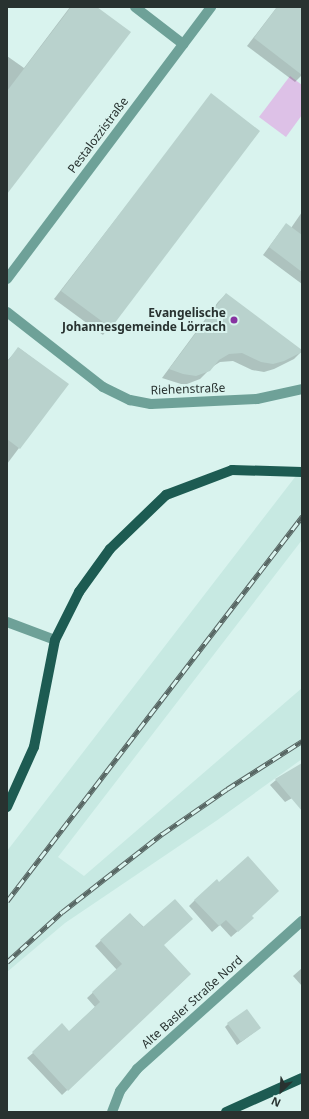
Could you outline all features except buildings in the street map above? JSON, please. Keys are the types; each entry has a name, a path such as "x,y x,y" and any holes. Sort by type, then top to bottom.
{"main road":[{"path":"7,807 34,747 55,640 79,592 110,548 166,495 232,470 302,472"},
{"path":"226,1112 302,1078"}],"street":[{"path":"135,7 183,44"},
{"name":"Pestalozzistraße","path":"7,279 211,7"},
{"name":"Riehenstraße","path":"7,312 104,387 130,400 151,404 257,400 302,389"},
{"path":"7,622 55,640"},
{"name":"Alte Basler Straße Nord","path":"112,1112 120,1091 137,1069 302,921"}],"shaded area":[{"path":"290,76 302,85 302,115 286,137 259,117"},
{"path":"302,468 302,540 58,857 84,876 302,688 302,759 216,821 65,923 7,972 7,851"}],"railway":[{"path":"7,901 302,516"},
{"path":"7,962 62,912 162,834 227,789 302,741"}],"place":[{"name":"Evangelische Johannesgemeinde Lörrach","path":"234,320"}]}
